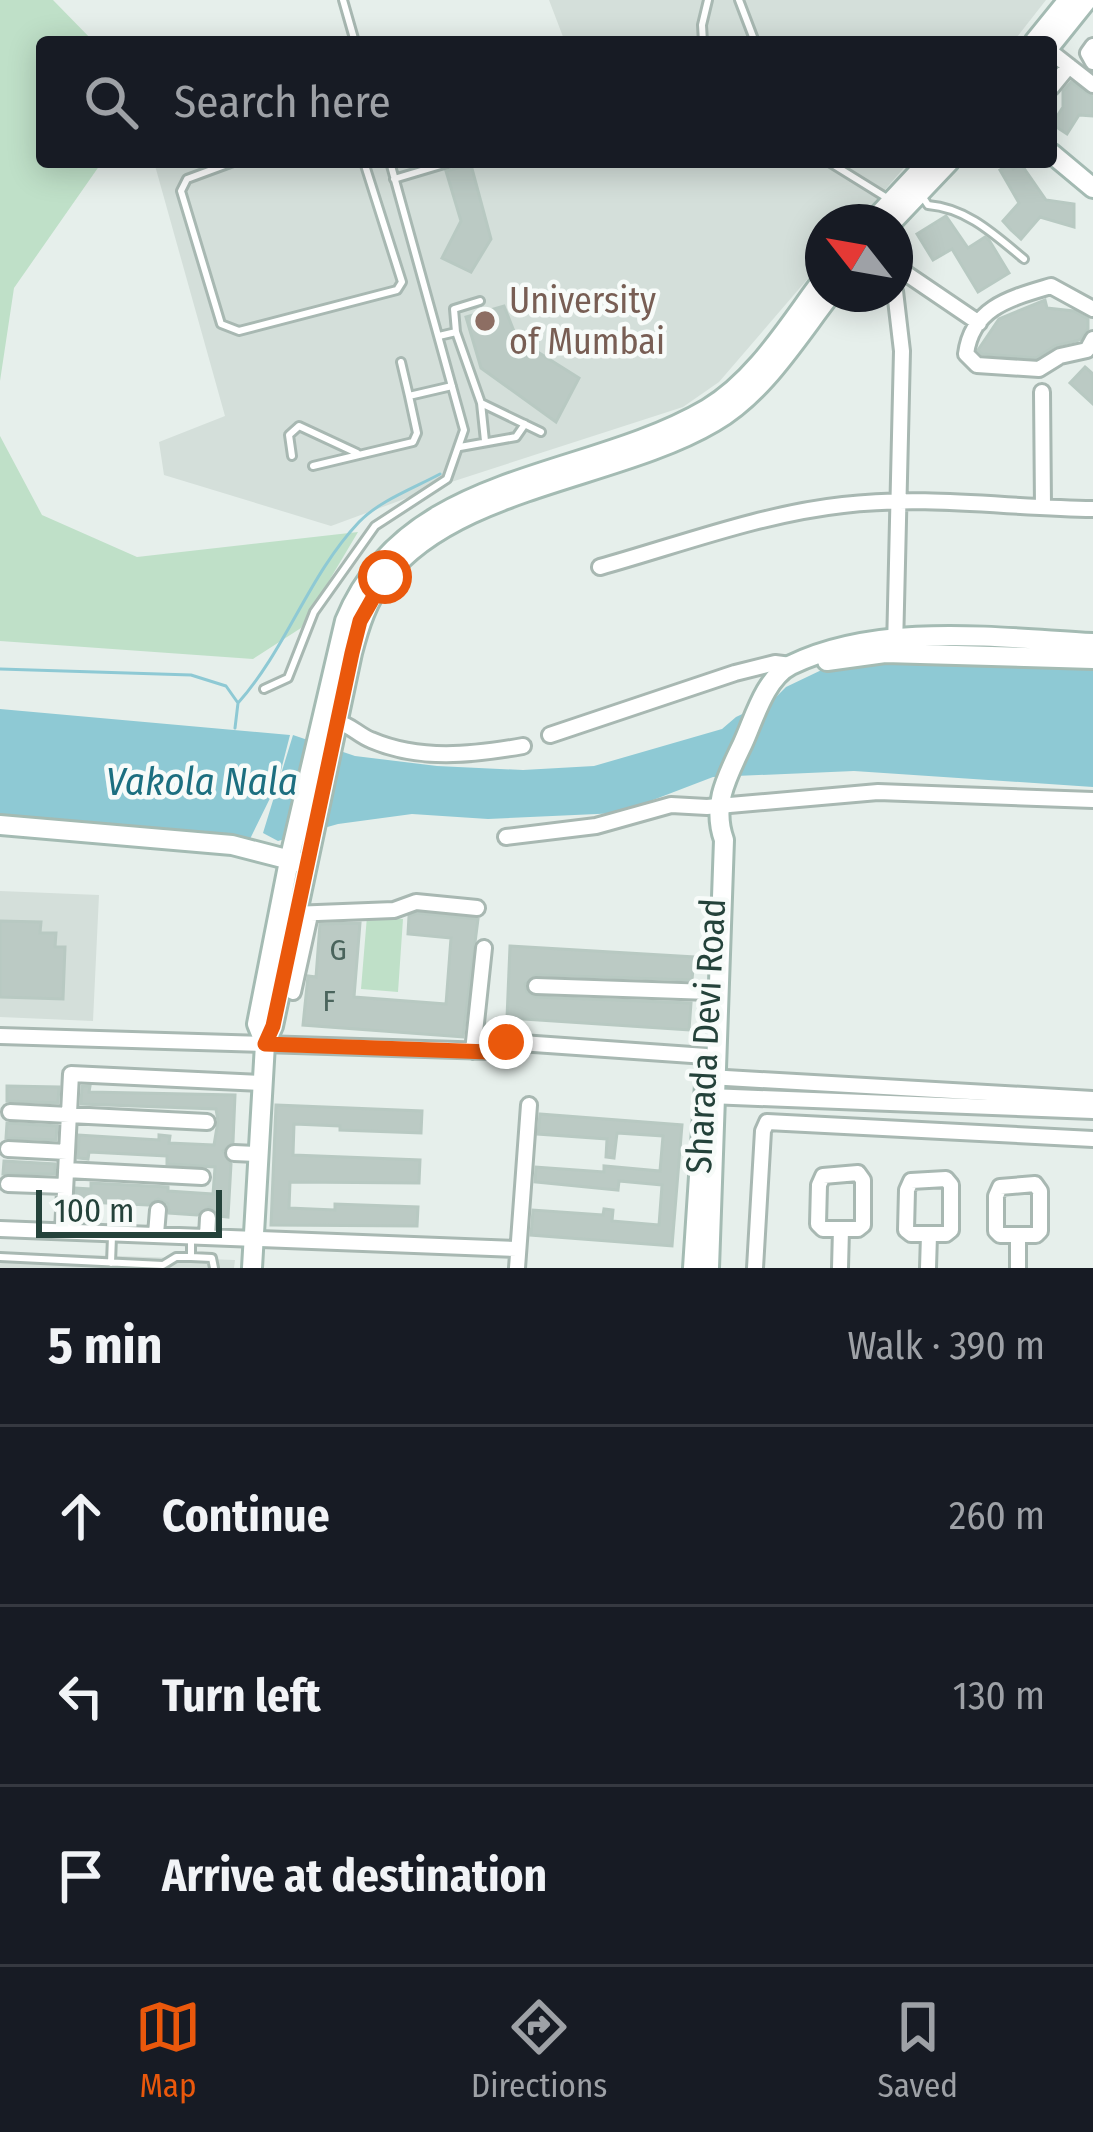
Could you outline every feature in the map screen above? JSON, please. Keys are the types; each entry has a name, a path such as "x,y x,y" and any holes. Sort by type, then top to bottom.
{"street":[{"path":"1039,36 1068,0"},
{"path":"1057,40 1087,0"},
{"path":"1093,46 1088,53 1093,62"},
{"path":"1057,54 1093,85"},
{"path":"1057,81 1069,66"},
{"path":"1057,158 1093,188"},
{"path":"904,204 925,168"},
{"path":"889,204 941,168"},
{"path":"913,278 979,323"},
{"path":"1091,348 1060,356 1039,369 977,365 966,354 968,341 993,305 1051,286 1093,309"},
{"path":"492,499 718,403 750,374 805,302"},
{"path":"252,1268 265,1044 292,992 299,852 331,726 344,622 358,588 384,557 439,513 685,437 726,415 761,384 817,312"},
{"path":"895,645 902,351 897,312"},
{"path":"1042,392 1043,507"},
{"path":"600,567 804,511 897,502 1093,509"},
{"path":"718,805 766,692 798,664 822,652 895,645 1093,643"},
{"path":"970,647 1093,659"},
{"path":"550,735 735,673 798,664"},
{"path":"331,726 348,724 371,741 429,755 479,754 523,746"},
{"path":"506,837 596,826 671,805 878,792 1093,800"},
{"name":"Sharada Devi Road","path":"701,1263 717,1118 706,1056 715,969 713,843 720,830 718,805"},
{"path":"0,825 299,852"},
{"path":"295,914 394,910 416,902 477,908"},
{"path":"265,1044 257,1024 295,914"},
{"path":"473,1051 484,948"},
{"path":"711,1087 715,969"},
{"path":"536,986 710,992"},
{"path":"0,1036 473,1051 495,1050 506,1042 706,1056"},
{"path":"63,1231 68,1081 74,1071 262,1083"},
{"path":"711,1087 760,1080 1091,1105"},
{"path":"760,1080 761,1098"},
{"path":"711,1087 761,1098 1091,1105"},
{"name":"Sharada Devi Road","path":"701,1263 711,1087"},
{"path":"517,1268 529,1105"},
{"path":"10,1112 207,1122"},
{"path":"754,1268 767,1122 1093,1139"},
{"path":"8,1149 67,1152"},
{"path":"234,1153 258,1154"},
{"path":"858,1173 863,1180 863,1225 841,1229 823,1229 818,1224 819,1185 823,1176 858,1173"},
{"path":"8,1184 66,1178 202,1177"},
{"path":"946,1178 951,1185 951,1230 929,1235 906,1230 907,1190 911,1181 946,1178"},
{"path":"1035,1184 1040,1191 1040,1232 1018,1236 996,1231 995,1196 1000,1186 1035,1184"},
{"path":"156,1234 158,1210"},
{"path":"199,1236 208,1218"},
{"path":"0,1228 517,1250"},
{"path":"840,1268 841,1229"},
{"path":"928,1268 929,1235"},
{"path":"1018,1236 1018,1268"}],"lane":[{"path":"343,0 353,36"},
{"path":"703,36 708,0"},
{"path":"738,3 752,36"},
{"path":"217,168 187,179 181,191 220,324 238,332 398,290 402,282 366,168"},
{"path":"264,689 288,678 314,611 375,526 447,479 460,447 464,430 391,168"},
{"path":"394,178 424,168"},
{"path":"839,168 892,201"},
{"path":"915,188 928,205 944,206 984,225 1024,259"},
{"path":"480,301 454,310 456,332 482,403 485,441"},
{"path":"440,336 456,332"},
{"path":"313,466 412,442 417,433 401,362"},
{"path":"410,396 452,386"},
{"path":"482,403 541,432"},
{"path":"460,447 517,437 525,424"},
{"path":"292,457 289,435 299,426 360,454"},
{"path":"111,1263 112,1233"},
{"path":"191,1257 199,1236"},
{"path":"0,1257 163,1265 176,1257 212,1258 214,1268"}],"shaded area":[{"path":"549,0 1046,0 1018,36 563,36"},
{"name":"University of Mumbai","path":"156,168 904,168 873,204 805,204 805,282 719,382 683,407 331,526 164,475 159,442 225,416"},
{"path":"0,891 99,895 93,1021 0,1017"},
{"path":"0,1252 235,1260 234,1268 0,1268"}],"green space":[{"path":"0,0 53,0 88,36 36,36 36,168 98,168 14,288 0,381"},
{"path":"0,436 42,515 137,557 358,532 301,628 253,659 0,641"},
{"path":"367,916 403,919 398,992 361,989"}],"water":[{"path":"909,657 1093,668 1093,787 854,771 713,777 619,813 488,819 412,814 338,824 278,841 263,833 293,735 355,756 437,766 523,770 594,766 722,729 786,687 832,665"},
{"name":"Vakola Nala","path":"0,709 290,735 278,782 250,839 0,815"}],"building":[{"path":"1071,82 1093,97 1093,116 1079,115 1067,134 1057,127 1063,91"},
{"path":"472,168 491,239 471,272 442,258 461,221 446,171"},
{"path":"1024,168 1046,200 1074,204 1074,227 1040,217 1021,239 1003,221 1019,203 1000,170"},
{"path":"946,216 968,248 985,237 989,240 1009,273 978,292 952,249 933,260 917,234"},
{"path":"1045,300 1047,308 1074,311 1088,319 1080,340 1055,346 1036,358 978,350 999,319"},
{"path":"504,306 517,339 579,378 556,422 481,368 466,317"},
{"path":"1085,367 1093,374 1093,404 1070,383"},
{"path":"409,916 478,919 463,1037 303,1025 308,976 316,977 320,924 360,923 354,997 446,1004 451,938 408,934"},
{"path":"0,921 41,922 40,933 56,933 55,947 65,947 63,999 0,997"},
{"path":"510,946 694,957 692,980 536,975 525,984 527,992 536,997 691,1003 689,1030 507,1018"},
{"path":"7,1086 59,1087 58,1103 7,1101"},
{"path":"82,1086 90,1086 89,1092 235,1095 233,1142 223,1151 231,1164 228,1217 210,1207 197,1215 169,1213 168,1204 158,1199 148,1205 86,1202 86,1209 75,1208 76,1188 91,1189 91,1183 213,1194 215,1167 167,1164 167,1156 89,1152 88,1159 78,1158 79,1135 159,1140 159,1135 170,1136 169,1143 214,1145 218,1121 216,1109 81,1104"},
{"path":"276,1105 422,1111 421,1133 294,1124 293,1155 420,1160 419,1183 290,1182 289,1208 335,1210 335,1204 418,1207 417,1226 271,1225"},
{"path":"540,1114 682,1125 672,1246 531,1235 533,1210 603,1215 604,1209 613,1210 612,1221 659,1225 662,1185 619,1181 618,1190 535,1182 536,1167 660,1171 663,1136 617,1133 614,1158 606,1157 607,1139 538,1134"},
{"path":"7,1123 57,1126 56,1140 6,1138"},
{"path":"4,1161 55,1164 55,1174 3,1174"}],"waterway":[{"path":"238,703 270,659 325,565 359,522 387,501 440,474"},
{"path":"0,669 191,675 226,686 238,703 235,728"}],"place":[{"name":"University of Mumbai","path":"485,321"}],"route":[{"path":"385,577 360,621 273,1026 265,1044 490,1052 506,1042"}]}
